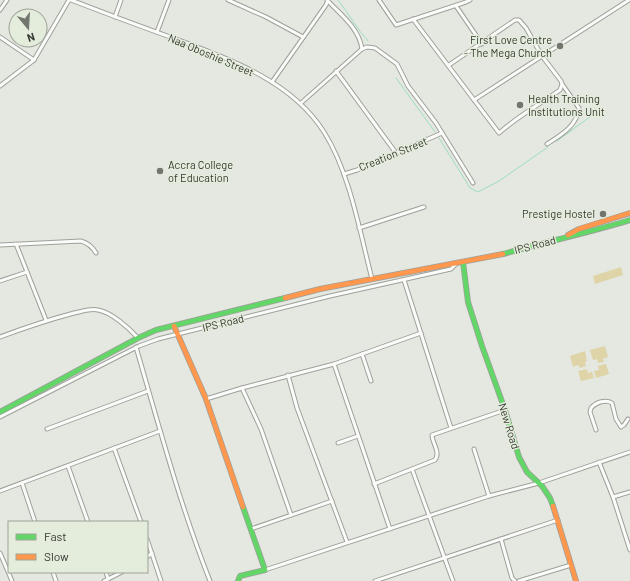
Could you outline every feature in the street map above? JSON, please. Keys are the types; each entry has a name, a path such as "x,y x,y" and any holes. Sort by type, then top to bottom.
{"street":[{"path":"0,10 7,0"},
{"path":"0,86 34,60 70,0"},
{"name":"Naa Oboshie Street","path":"70,0 234,62 272,82 301,103 324,131 344,174 372,279"},
{"path":"115,17 121,0"},
{"path":"157,32 169,0"},
{"path":"228,0 266,17 303,37"},
{"path":"272,82 326,5 327,0"},
{"path":"327,0 355,30 360,38 362,49"},
{"path":"379,0 396,25 456,6 470,0"},
{"path":"474,100 629,0"},
{"path":"456,6 482,44"},
{"path":"414,19 499,133 516,118 560,90 562,84"},
{"path":"449,65 482,44 515,20 519,20 526,28 542,56 579,108 578,116 571,127 547,144"},
{"path":"0,37 34,60"},
{"path":"301,103 336,70 362,49 367,47 375,48 397,64 408,86 436,123 473,183"},
{"path":"336,70 396,153"},
{"name":"Creation Street","path":"344,174 357,170 442,133"},
{"path":"359,228 424,207"},
{"name":"IPS Road","path":"565,237 579,229 630,212"},
{"name":"IPS Road","path":"0,412 138,338 156,330 320,289 499,255 565,237 592,232 630,220"},
{"path":"0,245 81,241 86,242 96,253"},
{"path":"16,244 46,320"},
{"name":"New Road","path":"463,262 468,302 505,410 519,457 527,472 539,483 550,498 576,581"},
{"name":"IPS Road","path":"0,417 136,347 158,339 319,298 451,269 457,263"},
{"path":"0,281 27,272"},
{"path":"404,280 451,428"},
{"path":"0,337 46,320 86,310 97,309 112,316 138,338"},
{"path":"174,326 206,399 265,570"},
{"path":"206,399 288,375 334,364 421,333"},
{"path":"136,347 160,430 191,528 210,581"},
{"path":"362,354 371,381"},
{"path":"334,364 390,529"},
{"path":"288,375 297,408 347,542"},
{"path":"242,388 261,429 291,515"},
{"path":"47,429 148,391"},
{"path":"596,430 590,412 593,405 603,402 612,403 616,419 621,427 624,426 628,419"},
{"path":"374,484 435,460 438,457 438,454 432,435 505,410"},
{"path":"0,491 160,430"},
{"path":"338,443 358,436"},
{"path":"114,448 141,521"},
{"path":"474,449 489,496"},
{"path":"238,581 240,576 265,570 489,496 539,483 630,452"},
{"path":"599,462 613,497 630,550"},
{"path":"68,466 88,521"},
{"path":"412,469 454,581"},
{"path":"22,483 36,521"},
{"path":"613,497 630,492"},
{"path":"251,529 332,501"},
{"path":"375,581 558,520"},
{"path":"501,539 512,578 515,581"},
{"path":"148,542 161,581"},
{"path":"0,553 8,572"},
{"path":"148,556 152,553"},
{"path":"519,581 571,565"},
{"path":"106,573 108,579"},
{"path":"104,581 120,573"}],"shaded area":[{"path":"621,267 623,275 595,284 593,276"},
{"path":"605,346 608,357 603,359 604,362 598,363 597,359 593,360 590,350"},
{"path":"585,351 587,361 585,362 586,366 580,368 578,365 573,367 570,356"},
{"path":"606,364 609,374 596,378 594,371 599,370 598,366"},
{"path":"587,369 588,373 592,372 594,378 581,381 578,371"}],"waterway":[{"path":"338,0 368,41"},
{"path":"396,78 435,132"},
{"path":"557,141 598,111"},
{"path":"439,138 470,188 478,192 499,181 548,147"}],"traffic: fast":[{"path":"503,254 630,220"},
{"path":"463,262 468,302 505,410 519,457 527,472 542,486 550,498 553,506"},
{"path":"0,412 138,338 156,330 285,298"},
{"path":"238,581 240,576 265,570 243,507"}],"traffic: slow":[{"path":"568,235 579,229 630,213"},
{"path":"285,298 320,289 503,254"},
{"path":"174,326 206,399 243,507"},
{"path":"553,506 576,581"}],"place":[{"name":"First Love Centre - The Mega Church","path":"560,46"},
{"name":"Health Training Institutions Unit","path":"520,105"},
{"name":"Accra College of Education","path":"160,171"},
{"name":"Prestige Hostel","path":"603,214"}]}
